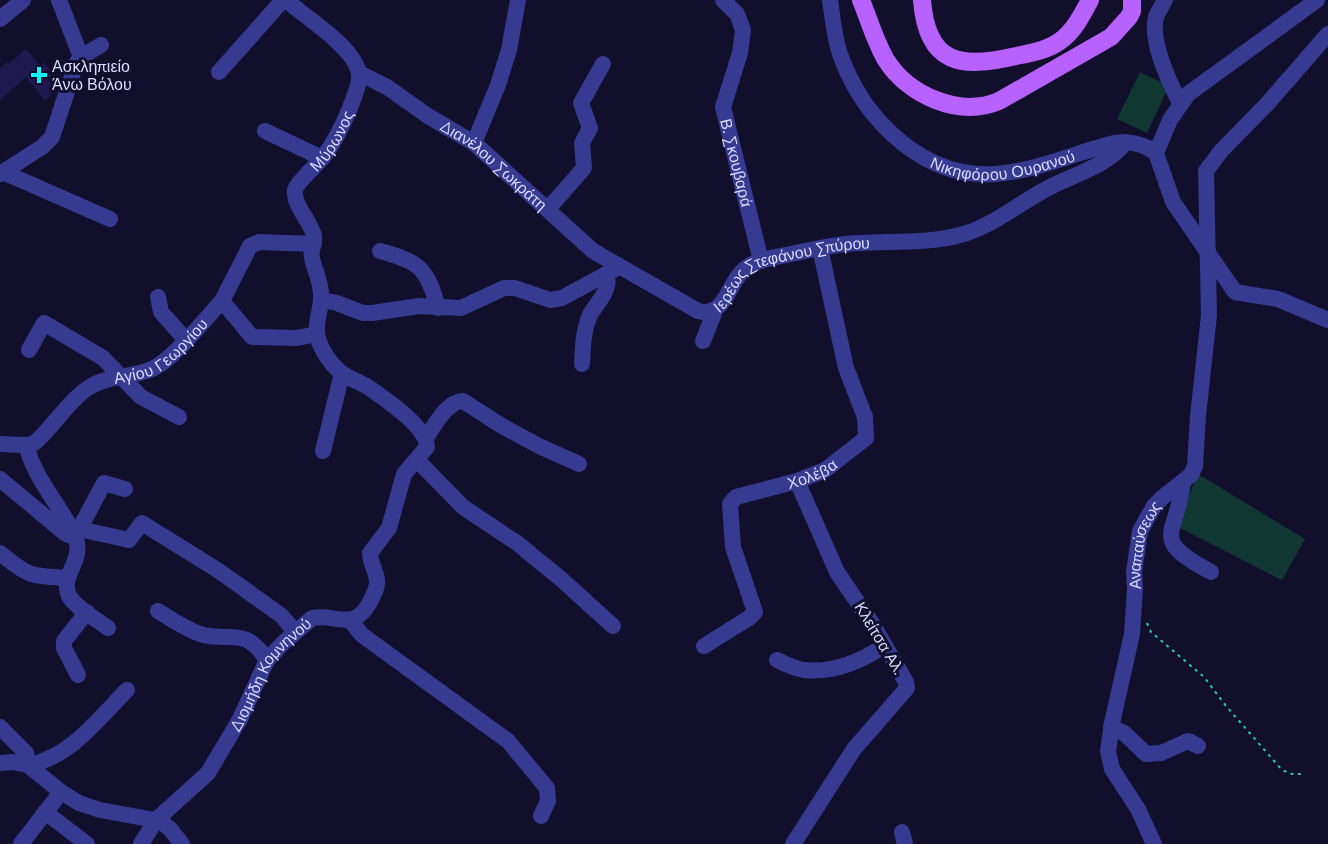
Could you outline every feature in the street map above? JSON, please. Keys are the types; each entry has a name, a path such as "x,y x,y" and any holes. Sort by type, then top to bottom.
{"main road":[{"path":"861,0 881,50 890,66 901,77 935,99 950,105 972,108 999,101 1111,37 1129,17 1132,11 1132,0"},
{"path":"922,0 924,24 931,41 953,59 970,63 1011,58 1042,50 1057,43 1073,28 1090,0"}],"street":[{"path":"0,19 23,0"},
{"path":"59,0 81,57"},
{"path":"219,72 285,0 335,39 353,61 359,73"},
{"path":"474,143 498,85 509,50 518,0"},
{"name":"Β. Σκουβαρά","path":"723,0 737,14 743,30 740,53 723,107 761,261"},
{"name":"Νικηφόρου Ουρανού","path":"830,0 842,61 854,85 898,141 930,161 967,172 995,174 1031,167 1114,143 1126,142"},
{"path":"1165,0 1156,17 1155,34 1167,74 1180,103"},
{"path":"1317,0 1270,36 1201,83 1180,103 1156,153 1173,202 1235,292 1278,299 1328,320"},
{"name":"Αναπαύσεως","path":"1154,844 1138,809 1112,769 1108,751 1111,727 1132,633 1134,572 1140,531 1154,506 1191,475 1195,466 1209,315 1206,171 1221,150 1268,103 1328,34"},
{"path":"2,173 42,147 52,137 72,73 81,57 101,45"},
{"path":"548,209 584,168 582,143 590,128 581,103 603,64"},
{"name":"Διανέλου Σωκράτη","path":"359,73 387,87 428,116 474,143 613,271"},
{"name":"Μύρωνος","path":"322,300 320,281 312,257 314,244 312,228 298,203 295,190 299,182 322,158 334,141 347,115 359,81 359,73"},
{"path":"265,131 322,158"},
{"path":"1126,142 1156,153"},
{"name":"Ιερέως Στεφάνου Σπύρου","path":"613,271 698,311 705,313 715,311 739,274 749,266 761,261 820,248 858,243 930,239 964,233 1002,215 1052,186 1107,160 1126,142"},
{"path":"2,173 110,219"},
{"path":"222,301 250,246 259,242 314,244"},
{"name":"Χολέβα","path":"704,646 749,618 754,612 735,554 731,502 736,497 797,481 830,467 863,442 867,434 865,417 846,368 820,248"},
{"path":"380,251 407,259 417,265 427,275 433,287 438,308"},
{"path":"541,816 549,795 546,785 508,741 368,640 350,620 365,610 377,586 370,553 389,528 402,479 426,447 426,438 419,428 369,388 342,374 325,352 317,334 322,300 363,313 419,306 461,308 504,288 515,288 550,300 559,299 613,271"},
{"path":"582,364 585,329 595,306 606,290 613,271"},
{"path":"158,297 161,312 186,340"},
{"name":"Αγίου Γεωργίου","path":"26,446 36,441 68,405 88,388 103,381 146,371 161,364 222,301 252,337 297,338 317,334"},
{"path":"704,341 715,311"},
{"path":"29,350 44,323 103,358 124,376 141,397 179,417"},
{"path":"323,451 342,374"},
{"path":"426,438 449,406 463,401 511,431 579,464"},
{"path":"0,444 26,446 42,483 77,533"},
{"path":"417,460 463,507 517,543 614,626"},
{"path":"0,479 66,534 77,533 129,540 142,523 219,571 282,616 295,632"},
{"name":"Κλείτσα Αλ.","path":"793,844 854,749 907,688 906,682 885,645 837,572 797,481"},
{"path":"1183,482 1181,504 1171,528 1170,538 1173,547 1181,555 1210,572"},
{"path":"108,628 72,600 66,589 77,557 77,533 104,483 125,489"},
{"path":"0,553 31,576 68,578"},
{"path":"158,611 199,634 226,635 246,640 255,645 267,660"},
{"path":"78,675 64,648 64,641 87,612"},
{"name":"Διομήδη Κομνηνού","path":"141,844 156,820 208,773 240,719 267,660 295,632 315,617 350,620"},
{"path":"777,660 802,670 820,670 860,660 885,645"},
{"path":"1,764 12,762 28,765 41,762 73,744 127,690"},
{"path":"0,727 26,753 28,765 61,792 79,803 100,810 156,820 168,827 183,844"},
{"path":"1111,727 1124,733 1146,754 1161,753 1188,741 1198,746"},
{"path":"21,844 61,792"},
{"path":"45,812 87,844"}],"path":[{"path":"1144,618 1151,632 1204,677 1282,770 1292,774 1301,774"}],"green space":[{"path":"1140,72 1169,86 1147,133 1117,119"},
{"path":"1198,474 1305,539 1282,580 1176,526"}],"building":[{"name":"Ασκληπιείο Άνω Βόλου","path":"26,49 40,66 44,63 56,76 51,80 56,90 45,100 26,77 0,100 0,68"}],"place":[{"name":"Ασκληπιείο Άνω Βόλου","path":"39,75"}]}
